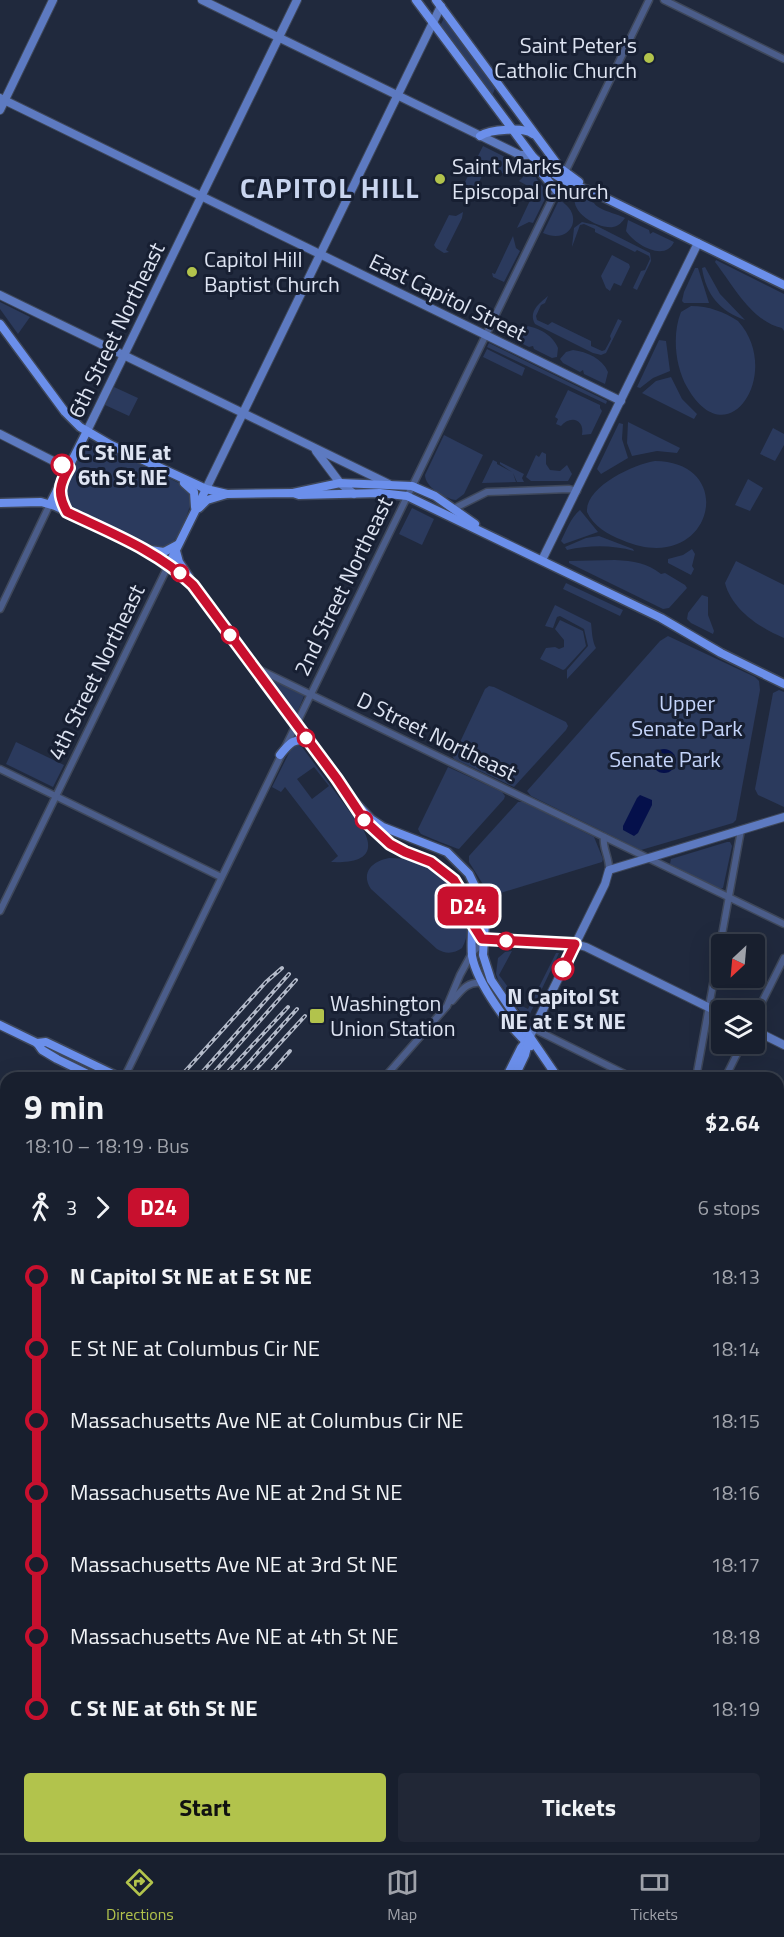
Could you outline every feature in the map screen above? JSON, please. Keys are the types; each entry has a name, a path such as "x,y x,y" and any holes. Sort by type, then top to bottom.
{"main road":[{"path":"0,110 2,100 53,0"},
{"path":"201,0 520,155 532,156"},
{"name":"6th Street Northeast","path":"50,504 84,439 297,0"},
{"path":"416,0 532,156 545,169 784,285"},
{"path":"424,10 440,2 542,143 563,176"},
{"name":"4th Street Northeast","path":"169,564 433,22 440,2"},
{"name":"East Capitol Street","path":"2,100 621,402"},
{"path":"480,136 486,132 528,130 542,143"},
{"path":"532,156 539,170 557,190"},
{"path":"542,560 698,243"},
{"path":"0,295 390,484"},
{"path":"0,324 84,439 111,445"},
{"path":"0,434 69,468"},
{"path":"84,439 111,445 177,477 206,489 227,494 293,493 339,483 412,486 435,496 487,533"},
{"path":"308,445 319,454 339,483 354,494"},
{"path":"177,477 194,492 195,512"},
{"path":"0,500 44,496 50,494 62,482"},
{"path":"62,482 61,499 67,512"},
{"path":"293,493 299,495 380,493 407,496 672,624 729,657 784,684"},
{"path":"195,512 207,500 227,494"},
{"path":"0,500 50,504 141,548 169,564 193,585"},
{"path":"141,548 164,552 178,547 179,562 193,585 351,798 377,823 406,837 447,852 469,874 483,903 485,964 490,980 528,1041"},
{"path":"280,755 292,742 309,741"},
{"path":"351,798 357,811 375,832 390,844 431,862 450,875 465,898 472,923 472,953 476,972 482,983 553,1072"},
{"path":"517,1072 525,1055 528,1041 605,884 609,870 784,817"},
{"path":"472,923 484,941"},
{"path":"575,944 586,947 709,1007"},
{"path":"0,1025 38,1043 46,1042 109,1072"},
{"path":"765,1036 784,1045"},
{"path":"509,1072 521,1048 528,1041"},
{"path":"38,1043 42,1050 53,1057 84,1072"}],"street":[{"name":"2nd Street Northeast","path":"125,1072 649,0"},
{"path":"664,0 784,59"},
{"path":"453,509 487,492 569,489 577,491"},
{"name":"6th Street Northeast","path":"0,609 50,504"},
{"name":"4th Street Northeast","path":"0,911 169,564"},
{"name":"D Street Northeast","path":"254,667 784,924"},
{"path":"0,769 221,877"},
{"path":"697,1072 741,830"},
{"path":"604,837 603,843 609,858 609,870"},
{"path":"447,1006 454,986 472,953 484,941 575,944"},
{"path":"763,1000 784,958"},
{"path":"389,1072 468,984 482,983"},
{"path":"534,1029 621,1072"},
{"path":"728,1072 737,1054"}],"green space":[{"path":"445,16 496,86 492,96 440,26"},
{"path":"483,146 511,160 504,174 487,166 468,204 461,190"},
{"path":"526,167 531,169 548,193 533,223 529,222 517,228 535,190 519,181"},
{"path":"575,197 581,197 603,210 625,218 619,225 613,227 593,223 577,209"},
{"path":"559,200 572,213 572,227 561,235 553,236 543,233"},
{"path":"463,212 446,250 449,252 444,253 434,245 449,215 456,216"},
{"path":"628,220 649,230 650,234 653,232 674,242 664,251 643,246 626,231"},
{"path":"582,222 595,225 650,253 651,261 637,290 633,288 641,271 645,270 649,256 637,250 635,252 584,224 580,225 572,247 574,228"},
{"path":"513,236 516,248 520,251 504,282 493,277 492,273 495,274"},
{"path":"612,255 629,264 630,267 621,286 614,283 610,291 606,288 601,276"},
{"path":"716,260 784,294 784,331 752,310 715,262"},
{"path":"705,267 720,294 745,320 728,312 716,301 704,278 702,268"},
{"path":"695,268 698,268 709,303 684,303 682,301"},
{"path":"548,296 545,303 541,305 536,316 537,320 548,325 552,322 591,341 591,346 602,351 611,339 610,336 618,319 622,321 606,353 601,355 593,353 535,324 534,311"},
{"path":"0,302 30,317 18,334 0,309"},
{"path":"691,306 710,308 733,318 738,321 751,341 755,363 753,384 745,400 733,412 719,415 703,407 683,379 677,360 676,330 681,312"},
{"path":"520,325 537,329 552,338 558,348 557,357 552,358 534,349 533,346 529,347 507,336 510,330"},
{"path":"659,340 666,341 670,371 653,378 640,388 637,387"},
{"path":"489,343 607,401 606,404 487,347"},
{"path":"487,349 525,368 522,376 483,357"},
{"path":"573,350 589,354 602,363 608,372 605,384 584,374 583,370 580,372 563,363 560,359 566,352"},
{"path":"671,377 682,399 697,414 694,419 642,393 656,381"},
{"path":"114,387 138,398 129,416 105,405"},
{"path":"568,390 600,405 602,411 591,434 582,435 581,425 576,420 568,421 561,426 556,424 558,419 555,417"},
{"path":"628,422 680,448 677,453 657,451 632,456 627,443"},
{"path":"619,423 623,424 622,439 628,458 601,474 597,469"},
{"path":"773,428 784,434 784,445 775,461 760,454"},
{"path":"444,435 483,455 464,494 456,500 436,492 428,484 425,475"},
{"path":"101,445 185,486 192,495 182,526 169,546 155,548 67,505 63,490 82,453 88,447"},
{"path":"542,452 546,454 546,464 550,470 560,471 567,465 572,474 568,481 531,481 526,477 536,455 539,457"},
{"path":"493,460 512,472 500,462 524,474 522,478 524,482 517,482 513,473 516,482 482,483"},
{"path":"655,461 682,466 699,479 706,497 704,516 694,532 677,544 652,548 622,540 597,526 587,512 588,503 594,494 612,478"},
{"path":"748,479 763,488 750,511 735,505"},
{"path":"412,508 434,519 422,545 399,534"},
{"path":"580,510 598,532 564,544 561,541 571,520"},
{"path":"599,536 634,551 601,546 567,550 565,547 586,538"},
{"path":"692,549 695,554 692,566 694,569 691,575 668,563 668,559 683,555"},
{"path":"615,560 645,565 661,574 665,573 687,588 669,608 663,609 569,563 569,561"},
{"path":"736,561 784,585 784,638 748,617 734,602 725,583"},
{"path":"566,583 623,610 620,616 563,589"},
{"path":"702,595 708,597 708,615 713,634 687,619 688,613"},
{"path":"555,605 591,623 596,648 567,679 567,670 588,646 584,629 560,616 557,617 553,628 545,626"},
{"path":"560,620 583,631 586,646 563,670 540,659 546,648 564,647 564,640 555,629"},
{"name":"Senate Park","path":"668,636 755,677 759,681 760,690 736,820 733,823 641,850 531,796 527,791 660,641"},
{"path":"272,679 304,696 297,713 294,713"},
{"path":"489,686 566,722 568,726 514,787 453,757 485,689"},
{"path":"779,690 784,692 784,807 758,795 755,789 773,693"},
{"path":"16,742 64,765 53,787 6,764"},
{"path":"297,745 302,747 364,831 368,840 368,848 361,857 348,862 331,862 338,856 285,787 281,792 272,787 292,747","holes":["314,767 329,786 312,799 297,779"]},
{"path":"448,767 502,792 505,796 459,849 421,834 418,829"},
{"path":"518,802 523,802 594,837 603,859 602,862 494,895 489,894 469,862 469,856"},
{"path":"730,842 732,846 723,888 720,889 670,864 671,859"},
{"path":"389,858 414,861 426,866 436,871 453,888 464,911 466,921 467,934 462,948 450,953 437,949 371,889 367,877 370,868"},
{"path":"512,951 499,975 522,1006 528,1009 556,953 559,953 528,1018 525,1018 499,982 496,974 498,958 505,952"}],"shaded area":[{"path":"664,749 673,752 676,761 673,770 664,773 655,770 652,761 655,752"},
{"path":"640,795 652,800 652,805 638,833 634,836 623,830 623,826"}],"railway":[{"path":"184,1072 266,982 282,968"},
{"path":"202,1072 289,974"},
{"path":"214,1072 296,980"},
{"path":"228,1072 288,1007"},
{"path":"240,1072 297,1009"},
{"path":"254,1072 305,1016"},
{"path":"271,1072 290,1051"}],"bus line":[{"name":"D24","path":"62,465 69,468 62,482 61,493 61,500 67,512 164,561 193,585 351,798 365,821 390,844 431,862 447,872 465,898 472,923 482,939 484,941 575,944 563,969"}],"place":[{"name":"Saint Peter's Catholic Church","path":"649,58"},
{"name":"Saint Marks Episcopal Church","path":"440,179"},
{"name":"Capitol Hill Baptist Church","path":"192,272"},
{"name":"C St NE at 6th St NE","path":"62,465"},
{"name":"N Capitol St NE at E St NE","path":"563,969"},
{"name":"Washington Union Station","path":"317,1016"}],"district":[{"name":"CAPITOL HILL","path":"330,187"}],"park label":[{"name":"Upper Senate Park","path":"687,716"}]}
